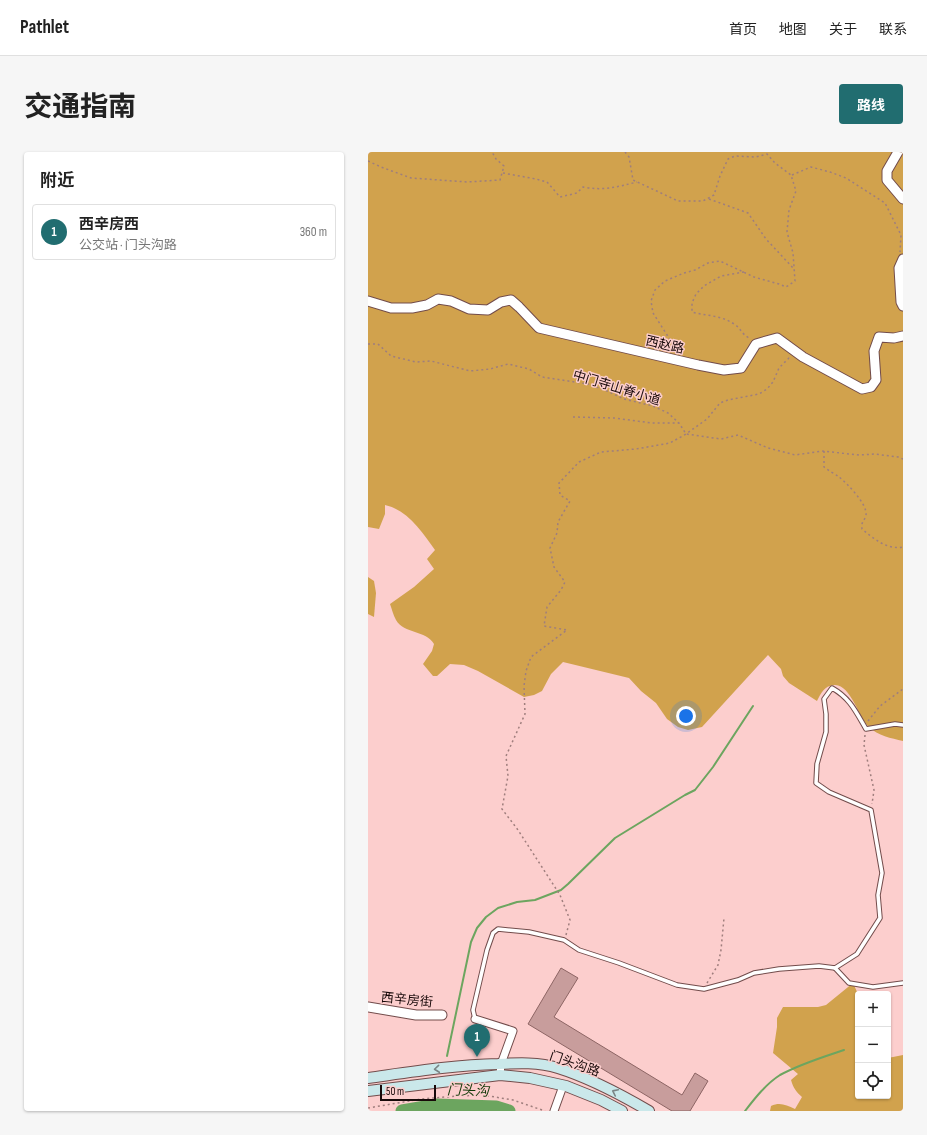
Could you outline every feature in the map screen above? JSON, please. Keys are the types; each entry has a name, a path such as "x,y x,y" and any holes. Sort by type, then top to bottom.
{"main road":[{"name":"门头沟路","path":"368,1078 441,1068 528,1063 557,1068 593,1081 649,1111"},
{"name":"门头沟路","path":"368,1091 500,1075 530,1078 563,1086 601,1100 622,1111"}],"street":[{"path":"898,152 887,171 887,180 903,199"},
{"path":"903,260 898,268 901,302 903,306"},
{"name":"西赵路","path":"368,301 391,308 412,308 427,305 438,299 451,301 469,310 488,310 500,302 511,300 539,328 724,370 741,368 756,344"},
{"path":"756,344 777,338 803,357 862,389 871,387 876,380 874,351 878,337 894,338 903,336"},
{"name":"西辛房街","path":"368,1007 416,1015 442,1015"},
{"path":"475,1019 513,1031 500,1075"},
{"path":"554,1111 563,1086"}],"lane":[{"path":"475,1019 473,1010 487,950 493,933 498,929 521,931 564,940 579,950 619,963 677,985 704,989 738,980 754,973 779,969 819,966 835,968 857,954 880,918 878,895 882,873 871,810 829,792 816,783 817,764 826,732 824,699 832,688 841,693 852,705 866,729 895,724 903,725"},
{"path":"835,968 849,983 873,987 903,984"}],"path":[{"path":"368,161 411,178 467,182 500,180 504,166 496,159 492,152"},
{"path":"625,152 629,157 633,180 678,201 703,201 714,195 720,176 728,159 735,156 756,157 768,154 775,164 791,175 796,191 789,210 787,232 793,253 795,281 786,287 754,277 720,261 708,262 695,270 665,281 656,290 650,301 653,313 680,355 682,361"},
{"path":"791,175 811,167 830,172 846,178 885,203 900,235 898,268"},
{"path":"502,173 547,182 560,197 577,194 582,187 595,190 615,188 637,182"},
{"path":"708,198 748,213 766,239 794,269"},
{"path":"744,272 722,276 704,286 696,294 692,303 692,312 725,318 736,325 744,335 756,344"},
{"name":"中门寺山脊小道","path":"368,344 378,344 391,356 416,362 431,361 470,371 490,370 508,364 528,369 542,377 588,384 624,399 653,406 668,413 679,423 686,434"},
{"path":"564,940 570,920 560,895 518,830 502,809 508,776 506,756 525,714 524,686 526,671 531,657 566,630 544,626 547,607 561,590 565,582 554,566 550,548 557,533 558,522 570,501 560,495 559,483 579,462 601,452 670,443 707,419 720,403 759,394 767,389 773,382 779,368 789,358 803,357"},
{"path":"573,417 614,418 652,423 679,423"},
{"path":"686,434 721,438 738,436 768,448 796,455 824,451 859,455 875,454 903,459"},
{"path":"824,451 824,467 840,478 854,492 865,507 866,514 861,524 862,529 885,545 898,548 903,547"},
{"path":"871,810 874,790 864,745 866,729 869,720 880,706 903,689"},
{"path":"704,989 718,965 724,918"},
{"path":"368,1108 421,1099 483,1095 513,1100 545,1111"}],"shaded area":[{"path":"368,152 903,152 903,741 881,735 869,727 865,723 845,689 834,685 825,688 817,701 789,683 783,676 781,669 768,655 702,727 688,730 678,727 667,719 656,703 641,691 629,678 563,662 551,674 542,691 534,695 524,697 478,671 464,665 450,664 437,676 433,676 423,664 432,651 434,644 426,636 404,628 395,618 390,604 414,587 434,569 427,559 435,550 408,517 385,505 385,514 379,529 368,527"},
{"path":"368,577 374,581 376,593 374,617 368,614"},
{"path":"853,983 857,991 855,991 855,1099 891,1099 891,1057 903,1055 903,1111 770,1111 771,1106 777,1104 786,1105 795,1109 802,1097 795,1089 791,1080 798,1074 773,1053 777,1018 783,1007 818,1007 826,1005"}],"building":[{"path":"561,968 578,978 554,1017 682,1095 695,1073 708,1081 690,1111 672,1111 528,1024"}],"waterway":[{"path":"447,1056 471,942 477,928 486,917 498,908 517,902 535,900 561,890 615,838 695,790 713,767 753,706"},
{"path":"745,1111 765,1087 780,1075 804,1064 844,1050"},
{"name":"门头沟","path":"402,1111 437,1105 496,1107 509,1111"}],"place":[{"name":"西辛房西","path":"477,1057"}]}
